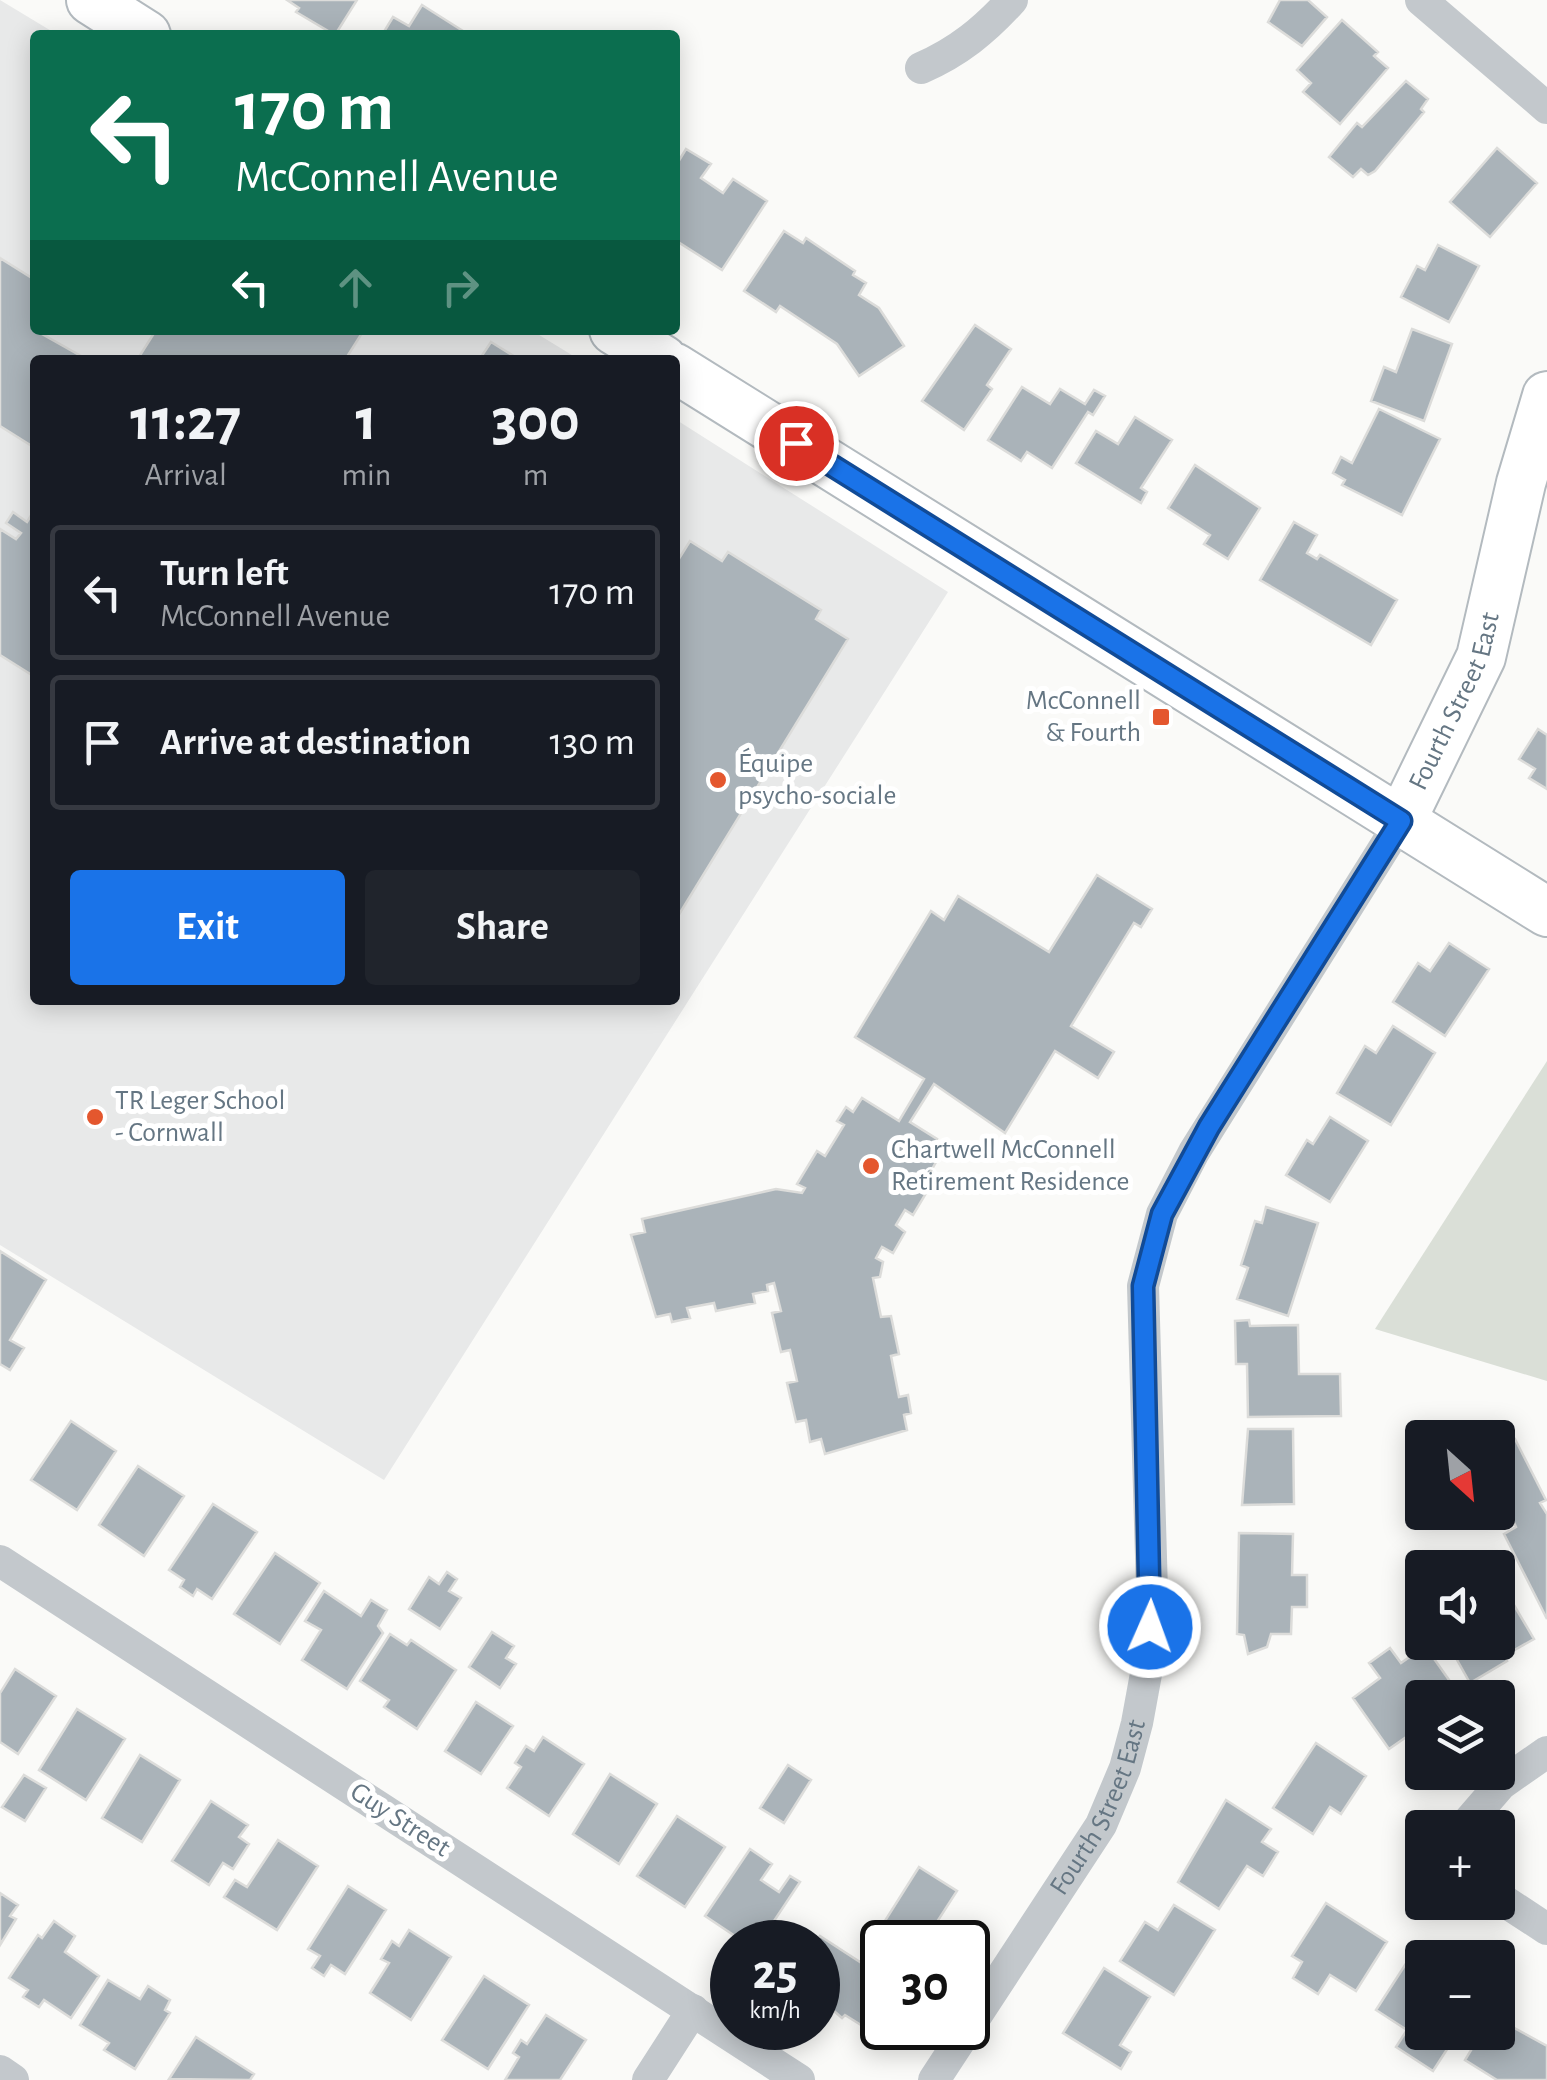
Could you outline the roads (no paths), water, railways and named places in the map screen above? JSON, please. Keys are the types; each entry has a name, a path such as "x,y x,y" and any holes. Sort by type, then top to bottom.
{"main road":[{"path":"91,0 138,30"},
{"path":"622,335 655,355"},
{"path":"680,371 1547,912"},
{"name":"Fourth Street East","path":"1401,821 1481,657 1521,483 1547,396"}],"street":[{"path":"920,68 984,31 1012,0"},
{"path":"1421,0 1547,108"},
{"name":"Fourth Street East","path":"934,2080 1101,1825 1125,1768 1137,1723 1148,1664 1152,1591 1143,1286 1162,1214 1204,1135 1401,821"},
{"name":"Guy Street","path":"0,1561 799,2080"},
{"path":"1478,1810 1502,1784 1547,1752"},
{"path":"1515,1907 1547,1929"},
{"path":"648,2080 693,2010"},
{"path":"0,2072 13,2080"}],"place":[{"name":"McConnell & Fourth","path":"1161,717"},
{"name":"Équipe psycho-sociale","path":"718,780"},
{"name":"TR Leger School - Cornwall","path":"95,1117"},
{"name":"Chartwell McConnell Retirement Residence","path":"871,1166"}]}
